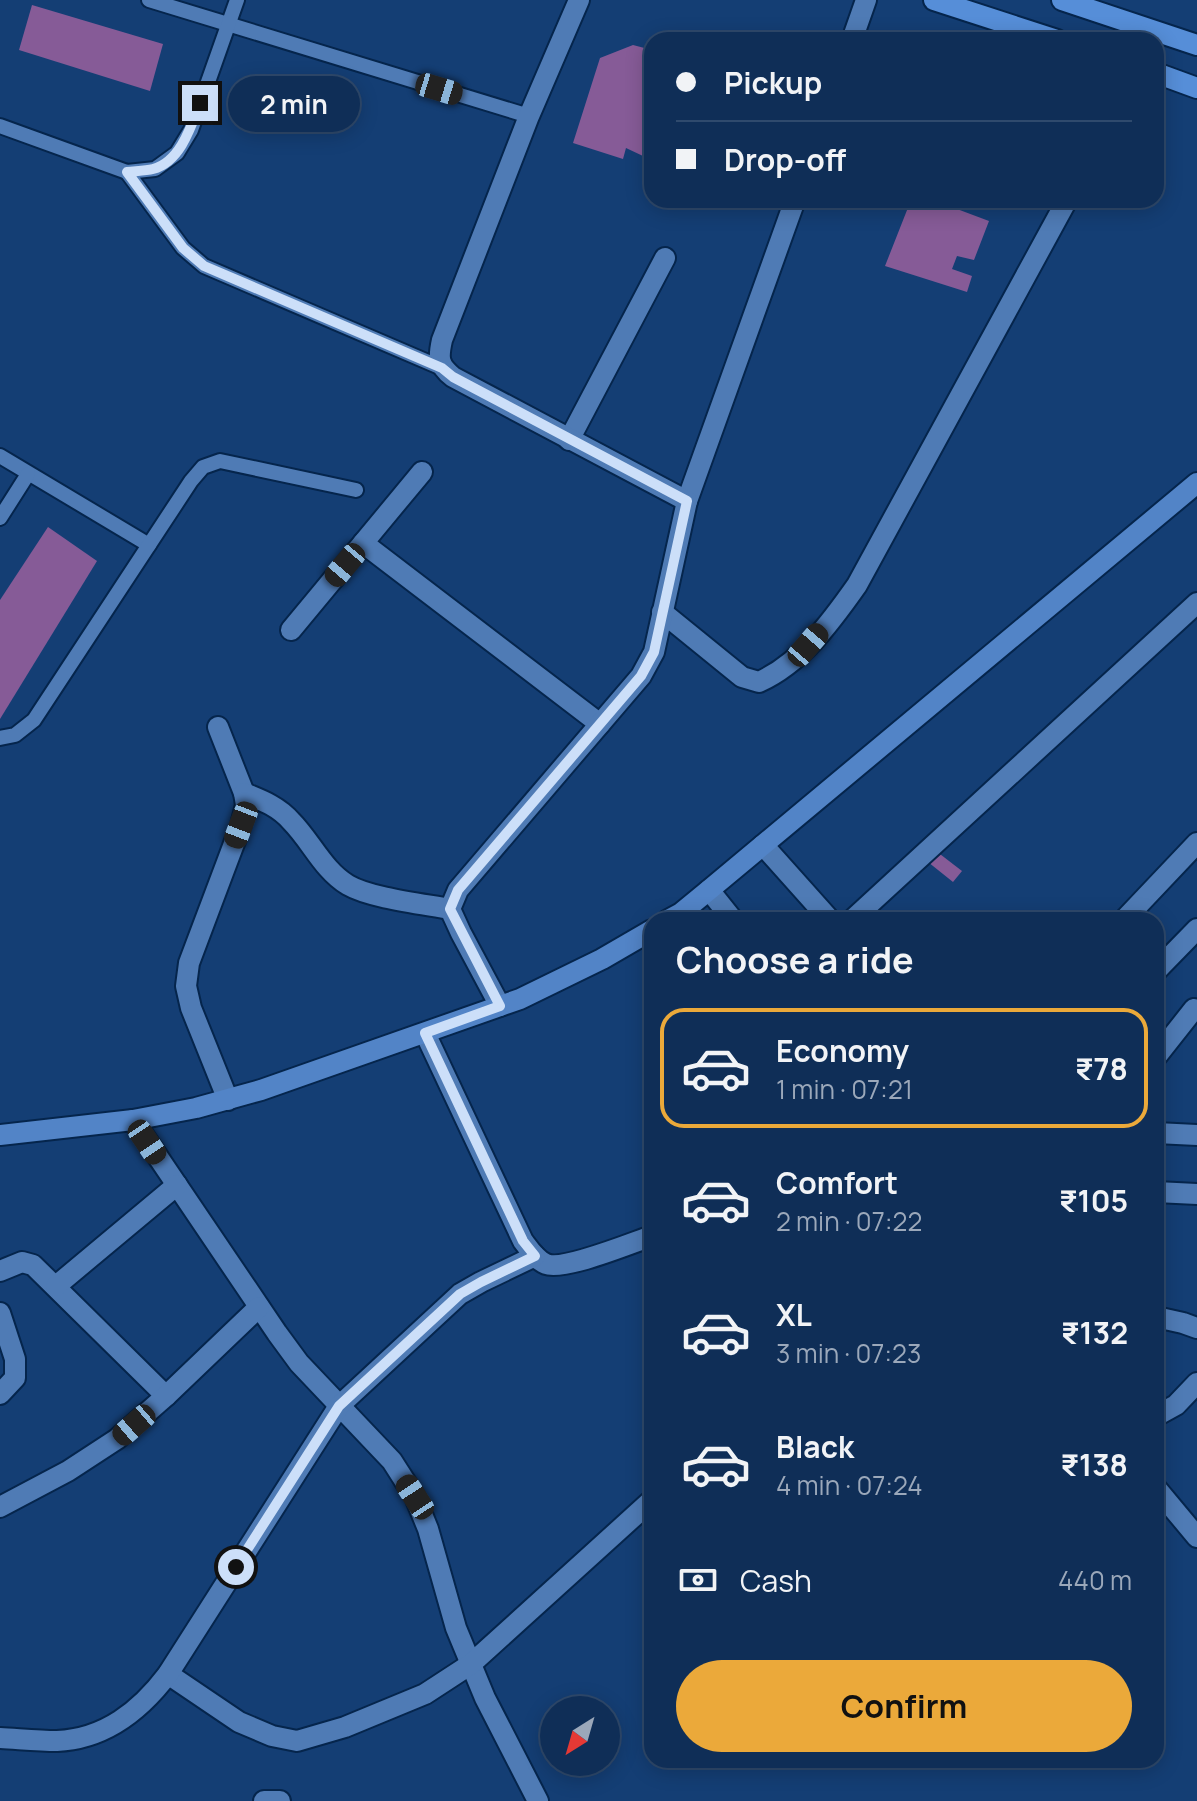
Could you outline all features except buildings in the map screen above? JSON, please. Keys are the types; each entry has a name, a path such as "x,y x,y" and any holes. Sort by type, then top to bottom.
{"main road":[{"path":"934,0 1032,32"},
{"path":"1062,0 1158,32"},
{"path":"1164,34 1197,45"},
{"path":"1164,76 1197,88"}],"street":[{"path":"579,0 529,116 442,340 439,354 442,368 453,377 569,440 687,501"},
{"path":"855,32 866,0"},
{"path":"450,909 458,890 641,676 654,652 687,501 792,208"},
{"path":"662,612 742,677 759,682 793,661 838,612 857,585 1063,208"},
{"path":"569,440 665,258"},
{"path":"291,630 422,472"},
{"path":"682,912 1197,483"},
{"path":"363,543 600,724"},
{"path":"861,912 1197,603"},
{"path":"218,727 246,805 189,963 186,986 191,1008 228,1100"},
{"path":"244,793 266,801 291,820 323,862 350,886 365,892 450,909"},
{"path":"1132,912 1197,843"},
{"path":"763,845 823,912"},
{"path":"709,890 727,912"},
{"path":"450,909 500,1006"},
{"path":"1164,963 1197,929"},
{"path":"0,1135 133,1120 261,1090 520,999 644,935"},
{"path":"1164,1047 1194,1009"},
{"path":"425,1033 523,1241 535,1256 547,1265 564,1266 644,1239"},
{"path":"133,1120 299,1363 392,1461 415,1497 428,1529 456,1628 485,1698 538,1801"},
{"path":"1164,1133 1197,1135"},
{"path":"56,1286 177,1185"},
{"path":"1164,1192 1197,1194"},
{"path":"0,1738 59,1741 96,1734 125,1719 151,1697 339,1406 460,1294 535,1256"},
{"path":"0,1271 22,1262 33,1265 166,1396"},
{"path":"0,1507 68,1471 117,1439 259,1307"},
{"path":"0,1313 15,1359 15,1378 0,1394"},
{"path":"1164,1319 1197,1328"},
{"path":"1164,1412 1176,1405 1197,1383"},
{"path":"1164,1498 1197,1537"},
{"path":"168,1674 239,1722 272,1736 297,1741 345,1727 425,1694 471,1664 644,1507"},
{"path":"264,1801 280,1801"}],"lane":[{"path":"149,0 529,116"},
{"path":"0,126 127,172 155,169 177,153 191,130 237,0"},
{"path":"127,172 183,248 204,266 442,368"},
{"path":"0,456 149,545"},
{"path":"0,738 15,735 34,720 203,467 220,461 356,490"},
{"path":"0,518 28,474"}],"route":[{"path":"200,103 191,130 177,153 155,169 127,172 183,248 204,266 442,368 453,377 569,440 687,501 654,652 641,676 458,890 450,909 500,1006 425,1033 523,1241 535,1256 460,1294 339,1406 236,1567"}]}
